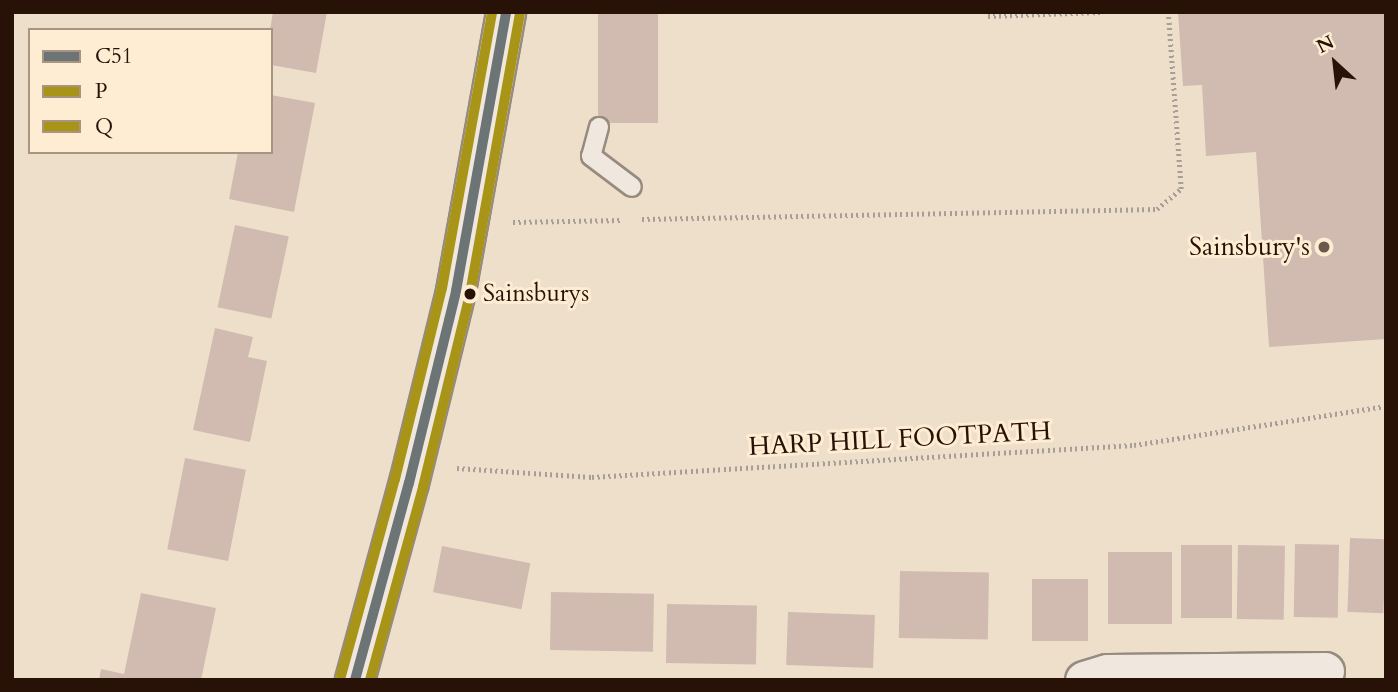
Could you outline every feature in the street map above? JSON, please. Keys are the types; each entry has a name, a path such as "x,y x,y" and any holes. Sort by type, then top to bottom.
{"main road":[{"path":"355,680 415,462 470,223 506,12"}],"street":[{"path":"1084,680 1107,673 1325,671"}],"lane":[{"path":"599,127 591,156 632,187"}],"path":[{"path":"988,12 988,16 1101,12"},
{"path":"470,223 1157,209 1181,189 1168,12"},
{"name":"HARP HILL FOOTPATH","path":"415,462 446,467 606,476 1134,445 1386,406"}],"building":[{"path":"273,12 327,12 316,73 273,65 273,28 270,28"},
{"path":"598,12 658,12 658,123 598,123"},
{"name":"Sainsbury's","path":"1178,12 1386,12 1386,339 1269,347 1256,152 1206,156 1202,85 1183,86"},
{"path":"273,95 315,103 294,212 229,199 238,154 273,154"},
{"path":"235,225 289,236 271,319 218,307"},
{"path":"215,328 253,337 248,357 267,361 250,442 193,430"},
{"path":"185,458 246,470 228,561 167,549"},
{"path":"1350,538 1386,539 1383,613 1347,612"},
{"path":"1295,544 1339,545 1338,618 1294,617"},
{"path":"1181,545 1232,545 1232,618 1181,618"},
{"path":"1238,545 1285,546 1284,620 1237,619"},
{"path":"442,546 530,563 521,609 433,592"},
{"path":"1108,552 1172,552 1172,624 1108,624"},
{"path":"900,571 989,573 988,640 899,638"},
{"path":"1032,579 1088,579 1088,641 1032,641"},
{"path":"551,592 654,594 653,652 550,650"},
{"path":"141,593 216,608 201,680 99,680 101,669 124,674"},
{"path":"667,604 757,606 756,665 666,663"},
{"path":"788,612 875,615 873,668 786,665"}],"transit line":[{"name":"Q","path":"341,676 395,479 442,288 492,12"},
{"name":"C51","path":"355,680 409,483 456,291 506,12"},
{"name":"P","path":"370,680 423,487 470,294 520,14"}],"place":[{"name":"Sainsbury's","path":"1324,247"},
{"name":"Sainsburys","path":"470,294"}]}
